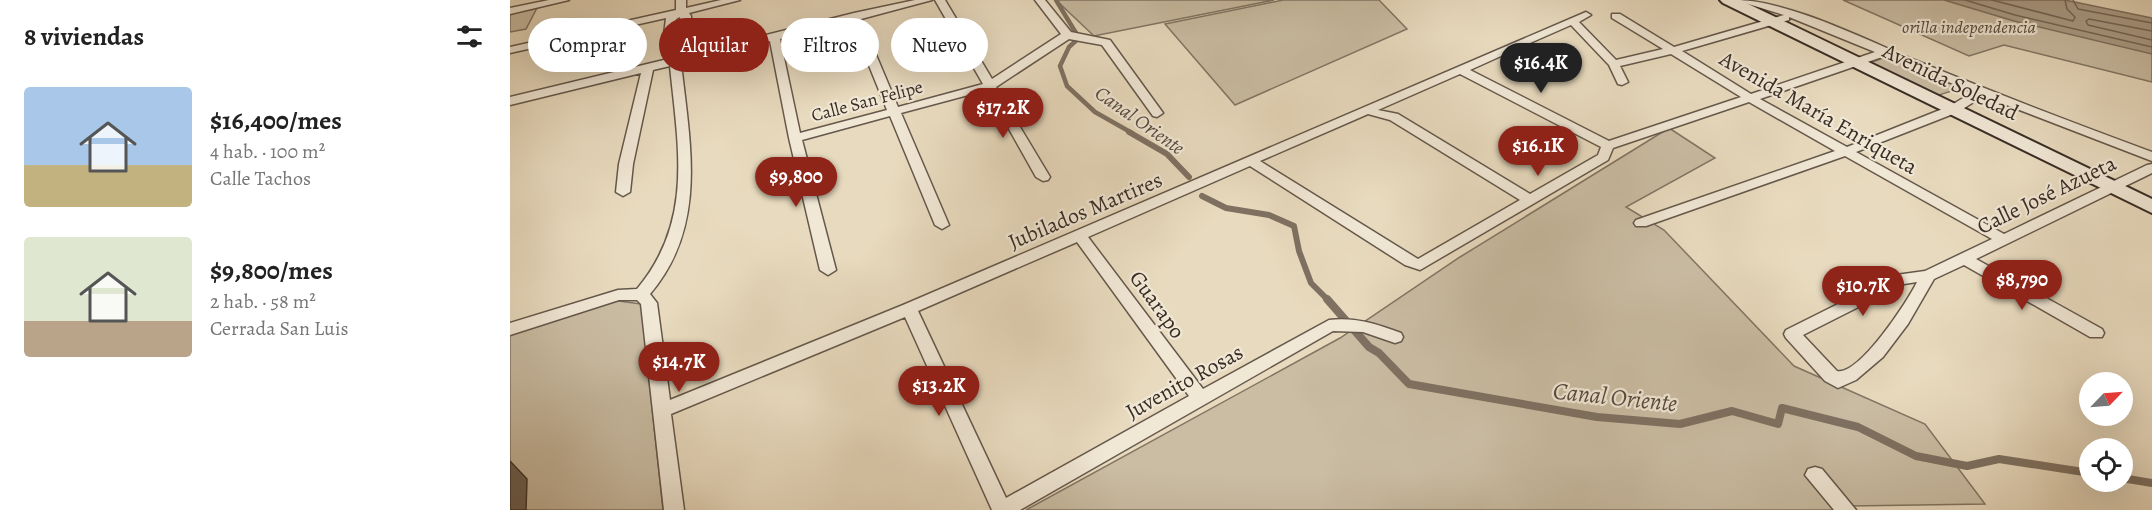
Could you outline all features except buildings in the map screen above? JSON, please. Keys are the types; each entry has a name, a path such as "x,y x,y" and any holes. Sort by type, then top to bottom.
{"main road":[{"name":"Avenida Soledad","path":"1728,0 2152,207"}],"street":[{"path":"510,11 564,0"},
{"path":"510,50 681,6 735,0"},
{"path":"769,37 910,2 927,0"},
{"path":"940,0 1043,177"},
{"path":"1040,0 1066,35 1106,42 1157,113"},
{"path":"1740,0 1795,15 1982,92 2152,157"},
{"path":"671,18 681,6"},
{"path":"1622,82 1614,64 1671,51 1807,10"},
{"path":"854,16 942,225"},
{"name":"Avenida María Enriqueta","path":"1616,16 1752,99 2004,240"},
{"name":"Jubilados Martires","path":"663,410 909,309 1580,18 1614,64"},
{"name":"Calle San Felipe","path":"795,138 990,86 1066,35"},
{"path":"774,36 795,138 828,270"},
{"path":"1521,43 1539,51"},
{"path":"1249,160 1410,262 1420,264 1603,157 1608,146 1886,52"},
{"path":"510,101 659,64"},
{"path":"623,192 626,164 648,66"},
{"path":"1460,69 1608,146"},
{"path":"510,329 618,295 641,294 662,269 678,228 687,180 676,72"},
{"path":"1641,223 1845,152 1954,109 1982,92"},
{"path":"1364,110 1394,117 1530,200"},
{"name":"Calle José Azueta","path":"1928,276 1920,294 1870,361 1844,379 1838,381 1831,376 1792,333 1901,279 1928,276 2152,168"},
{"name":"Guarapo","path":"1080,235 1201,399"},
{"path":"1965,259 2096,333"},
{"path":"641,294 649,303 674,510"},
{"path":"909,309 1002,510"},
{"name":"Juvenito Rosas","path":"1002,510 1329,326 1347,323 1370,327 1395,337"},
{"path":"1815,475 1846,510"}],"green space":[{"path":"1056,0 1274,0 1094,36"},
{"path":"1283,0 1379,0 1407,29 1235,105 1165,24"},
{"name":"orilla independencia","path":"1843,0 1973,0 2152,51 2152,82 2004,45 1969,56"},
{"path":"537,8 532,18 528,18 526,29 510,32 510,13"},
{"path":"1888,56 1961,88 1936,96 1867,64"},
{"path":"1669,128 1715,158 1626,207 1664,230 1794,366 1925,424 1985,504 1849,506 1837,510 1026,510 1340,338 1460,257"},
{"path":"611,300 641,304 663,510 510,510 510,334"}],"water":[{"path":"1944,0 2065,0 2152,18 2152,54 2014,21"}],"waterway":[{"name":"Canal Oriente","path":"1056,0 1079,38 1069,47 1060,66 1067,86 1095,112 1132,133"},
{"name":"Canal Oriente","path":"1129,132 1167,154 1189,177"},
{"name":"Canal Oriente","path":"1202,196 1226,208 1269,215 1294,226 1299,251 1311,283 1327,299"},
{"name":"Canal Oriente","path":"1327,299 1369,347 1379,353 1409,384 1597,417 1680,424 1732,411 1778,424 1782,408 1858,427 1916,456 1967,466 1999,459 2079,471"},
{"name":"Canal Oriente","path":"2133,480 2152,483"}]}
